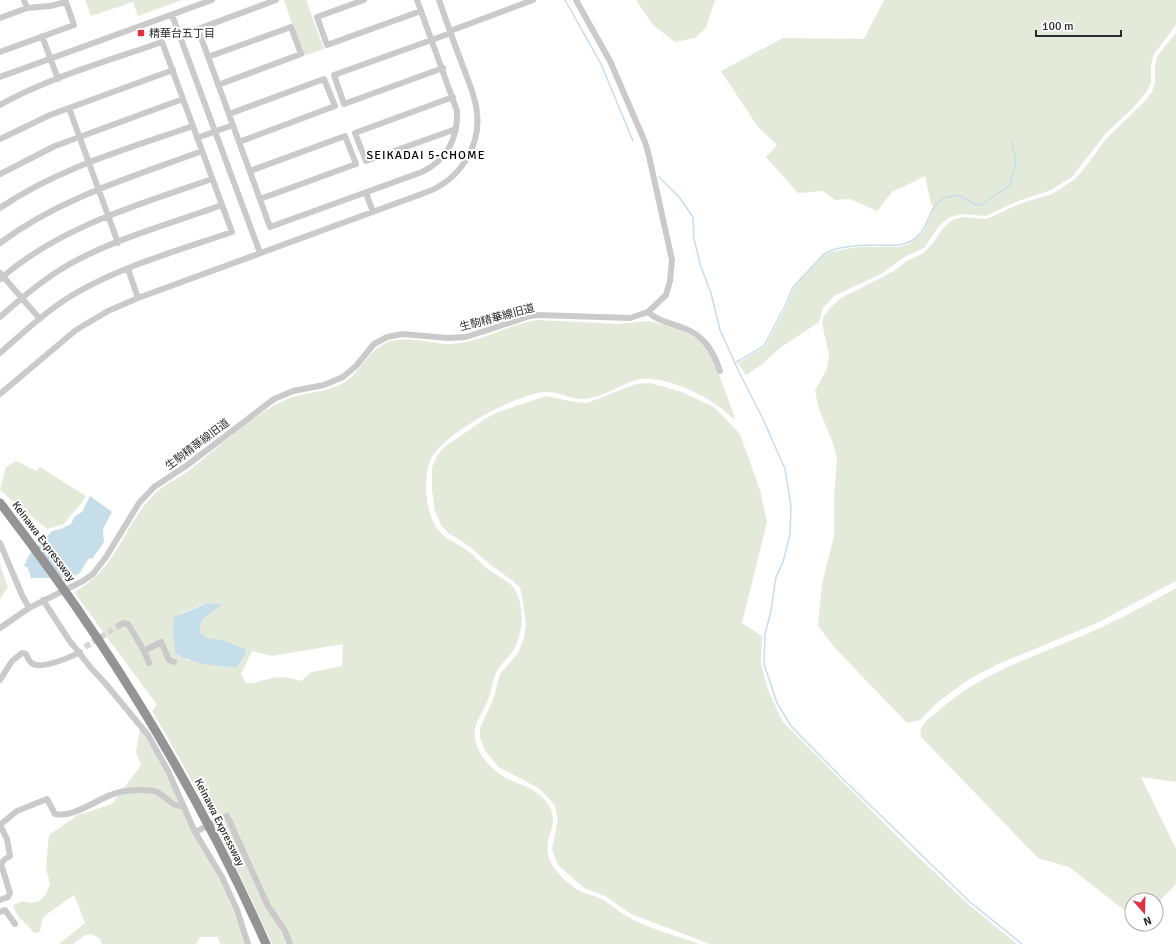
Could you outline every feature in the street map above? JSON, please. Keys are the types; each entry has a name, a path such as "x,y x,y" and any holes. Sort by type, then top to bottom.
{"highway":[{"name":"Keinawa Expressway","path":"0,503 69,596 147,715 186,781 218,843 266,944"},
{"name":"Keinawa Expressway","path":"147,715 169,764 235,886 262,944"}],"street":[{"path":"24,0 27,8"},
{"path":"0,77 212,0"},
{"path":"276,0 198,29 270,227 422,172 436,164 449,149 456,129 457,111 443,68 417,0"},
{"path":"364,0 317,17 327,45 421,11"},
{"path":"0,394 76,330 102,314 138,298 440,186 460,170 472,150 477,127 476,106 439,0"},
{"path":"229,114 334,76 533,0"},
{"name":"生駒精華線旧道","path":"0,628 29,608 84,581 93,574 113,546 139,503 154,487 186,466 249,417 283,395 324,385 343,377 356,366 374,344 381,339 394,335 456,338 476,334 530,316 619,319 630,318 648,312 666,295 672,266 645,142 610,61 576,0"},
{"path":"0,18 27,8 50,6 66,2 74,25 0,52"},
{"path":"172,15 260,253"},
{"path":"208,57 291,27 301,54 218,85"},
{"path":"42,36 58,79"},
{"path":"0,105 18,95 58,79 162,42 232,232 128,269 85,288 59,303 0,353"},
{"path":"334,76 344,104 443,68"},
{"path":"0,139 28,124 173,70"},
{"path":"239,142 335,106 324,79"},
{"path":"453,97 356,133 366,161 456,129"},
{"path":"0,174 38,153 183,99"},
{"path":"69,108 118,243"},
{"path":"197,138 233,125"},
{"path":"0,208 41,183 88,163 193,126"},
{"path":"250,171 345,136 356,164 260,199"},
{"path":"0,243 47,212 98,190 202,151"},
{"path":"40,319 1,276 46,245 74,230 107,216 212,179"},
{"path":"366,193 373,212"},
{"path":"0,317 22,298 64,267 118,243 222,205"},
{"path":"128,269 138,298"},
{"path":"648,312 656,320 683,327 702,339 713,352 720,371"},
{"path":"0,543 29,608"},
{"path":"43,600 69,640 81,650 90,668 105,683 148,735 168,771 183,806 196,831 222,877 237,910 248,944"},
{"path":"120,625 123,623 128,624 144,651 149,663"},
{"path":"144,651 161,642 169,660 174,662"},
{"path":"0,680 12,661 22,653 26,654 30,662 37,665 69,657 81,650"},
{"path":"0,900 8,897 10,893 1,864 10,856 7,839 0,825 17,811 47,799 55,814 60,815 79,810 104,796 127,791 157,792 174,806 183,806"},
{"path":"196,831 227,816 271,913 285,931 290,944"},
{"path":"0,912 5,910 8,912 15,924"}],"green space":[{"path":"85,0 182,0 138,16 133,2 91,16"},
{"path":"284,0 306,0 324,49 303,56"},
{"path":"636,0 715,0 706,28 695,38 675,42 653,25"},
{"path":"884,0 1176,0 1176,25 1154,54 1151,64 1151,82 1148,90 1133,108 1107,132 1072,177 1051,190 1021,200 985,216 963,214 950,217 940,225 924,248 906,256 881,274 834,296 823,308 819,322 780,348 761,365 746,375 738,363 765,347 787,305 794,287 824,255 830,252 857,247 899,247 909,244 923,233 934,207 931,204 925,176 893,191 877,211 850,199 835,200 823,191 798,193 766,157 777,145 758,127 721,71 783,38 864,39"},
{"path":"1176,33 1176,581 1097,623 996,665 968,680 938,702 920,720 907,723 835,648 818,626 822,584 834,536 834,499 837,459 834,446 818,406 815,390 827,369 829,355 822,323 824,316 841,298 894,271 908,260 922,254 934,242 943,228 952,220 963,217 986,219 1022,203 1052,194 1074,180 1105,140 1146,100 1152,92 1155,82 1155,64 1158,55"},
{"path":"538,320 619,324 649,321 683,330 702,342 713,358 735,418 732,418 724,410 701,395 660,380 636,380 604,394 584,399 545,392 516,400 497,408 461,429 446,441 435,453 429,464 426,482 427,502 437,529 443,535 472,554 489,570 511,585 515,590 520,604 522,620 517,643 496,673 488,701 475,730 476,744 483,758 488,764 506,778 534,791 542,797 549,806 553,814 553,821 547,849 549,858 554,868 569,883 579,891 601,899 636,921 699,944 272,944 215,826 185,768 152,711 157,705 74,592 89,582 101,571 111,558 136,517 158,491 188,471 246,424 271,407 299,395 339,385 352,376 381,345 388,342 410,339 448,344 460,343 471,341 527,322","holes":["206,603 222,604 202,620 199,632 207,638 225,641 236,668 186,660 179,614","343,644 342,666 312,672 301,681 279,677 246,683 241,674 252,651 272,656"]},
{"path":"650,383 682,392 714,407 740,434 760,490 767,522 742,623 762,636 761,664 768,690 783,722 912,851 968,904 1017,944 710,944 631,914 605,896 584,888 558,865 552,849 558,819 554,804 540,789 499,767 485,751 480,737 480,728 493,700 500,674 518,653 524,638 526,624 520,588 470,547 447,532 441,525 435,511 432,490 432,467 443,448 485,419 498,412 546,396 587,403 636,384"},
{"path":"16,461 36,471 40,467 86,496 64,524 47,529 0,490 6,467"},
{"path":"0,565 8,587 0,599"},
{"path":"1176,588 1176,782 1141,777 1176,849 1176,884 1164,897 1164,892 1124,892 1124,910 1069,867 1038,858 921,737 920,733 922,726 927,720 973,685 1014,664 1079,637 1138,609"},
{"path":"140,728 167,775 214,867 228,897 246,944 220,944 218,937 200,937 196,944 102,944 99,938 91,934 85,935 73,944 59,944 85,923 74,895 43,917 40,932 34,933 19,917 14,909 13,905 23,901 31,903 39,901 46,894 50,884 46,868 49,835 78,815 112,804 141,765 136,752"}],"water":[{"path":"90,496 112,512 103,529 104,542 92,559 89,558 79,574 68,578 31,578 28,568 24,566 29,555 52,531 61,529 71,524 75,516 82,512"},
{"path":"207,603 222,604 202,620 199,632 207,638 225,641 245,649 246,653 236,668 197,662 175,653 173,628 174,617"}],"waterway":[{"path":"565,0 601,64 633,141"},
{"path":"735,363 764,346 786,304 793,287 824,254 829,251 850,246 895,245 907,243 919,235 934,207 939,201 947,197 959,195 976,205 981,205 1010,185 1016,163 1012,142"},
{"path":"659,177 679,197 693,217 694,239 701,267 711,293 720,330 763,419 785,469 791,506 790,534 783,562 776,577 771,611 765,634 764,664 777,703 791,726 843,779 970,902 1022,944"}],"tunnel":[{"path":"85,647 120,625"}],"place":[{"name":"精華台五丁目","path":"141,33"}],"district":[{"name":"SEIKADAI 5-CHOME","path":"426,155"}]}
